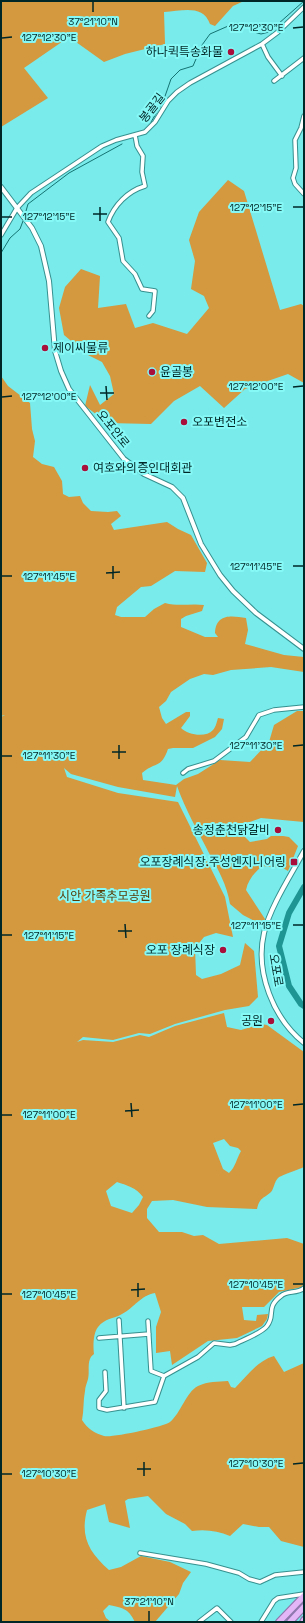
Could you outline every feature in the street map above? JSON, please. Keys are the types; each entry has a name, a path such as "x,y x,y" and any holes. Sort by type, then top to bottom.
{"highway":[{"path":"279,1622 304,1595"},
{"path":"291,1622 304,1607"},
{"path":"291,1622 304,1610"}],"street":[{"name":"봉골길","path":"1,235 17,208 27,196 36,189 94,150 116,140 145,132 150,128 168,102 184,87 262,44 278,32 304,7"},
{"path":"262,44 268,57 282,76"},
{"path":"274,81 304,58"},
{"path":"304,116 301,128 295,140 296,168 293,178 295,184 304,194"},
{"path":"135,135 137,146 143,156 142,172 145,186 136,189 127,196 112,212 108,222 119,238 123,261 135,274 142,289 156,291 153,311 149,316"},
{"name":"오포안로","path":"1,187 32,228 42,246 49,281 57,360 69,389 124,459 144,474 172,487 184,498 201,544 220,575 233,591 256,613 304,649"},
{"path":"183,773 188,769 214,761 246,737 259,715 274,710 304,707"},
{"name":"오포로","path":"304,851 266,927 263,940 262,959 266,983 277,1011 288,1028 304,1043"},
{"path":"106,1372 106,1391 99,1400 99,1408 107,1410 155,1402 164,1376 198,1357 214,1343 230,1345 235,1344 267,1327 270,1320 272,1304 282,1295 301,1291 304,1288"},
{"path":"120,1320 124,1408"},
{"path":"148,1321 151,1371 164,1376"},
{"path":"99,1338 149,1334"},
{"path":"140,1553 206,1564 239,1573 249,1579 260,1582 275,1575 304,1572"},
{"path":"261,1622 274,1601 278,1598 304,1595"},
{"path":"199,1622 217,1608 231,1622"}],"green space":[{"path":"1,1 244,1 233,6 215,26 210,24 207,18 197,11 185,10 164,12 165,44 125,54 104,62 69,37 24,68 48,98 1,127"},
{"path":"228,180 244,191 280,310 301,304 304,306 304,383 288,374 245,389 224,408 200,386 174,401 151,424 108,423 85,406 90,385 100,405 114,394 110,376 102,362 88,355 64,335 59,308 65,287 81,269 100,276 98,308 126,304 135,328 153,323 187,334 209,308 204,296 191,289 195,261 189,240 199,212"},
{"name":"시안 가족추모공원","path":"1,376 8,386 30,403 32,429 35,441 33,457 42,464 54,467 62,481 63,494 69,497 80,496 83,503 91,511 117,511 121,516 111,524 114,530 167,522 191,535 207,563 205,572 175,571 151,586 141,587 117,607 115,615 121,617 145,617 154,609 165,603 175,605 204,605 202,611 181,619 181,627 205,637 218,637 215,633 216,627 218,622 222,619 226,617 246,618 248,630 245,644 284,655 304,657 304,672 271,667 231,670 213,675 204,674 190,679 171,692 166,701 159,707 162,718 166,724 186,712 190,712 190,716 181,728 184,730 197,735 206,734 214,729 218,718 224,719 222,729 215,737 193,748 168,749 163,760 142,773 143,780 176,785 184,779 198,774 220,760 250,762 269,742 274,725 297,711 304,711 304,822 261,818 247,823 244,836 250,842 267,839 271,836 289,837 298,846 288,871 283,868 262,866 248,883 246,890 265,919 262,925 243,915 230,904 222,877 188,812 177,786 175,797 118,787 71,774 64,768 67,777 118,793 178,802 225,897 233,937 216,933 204,937 195,948 196,975 202,979 221,974 240,965 245,943 254,951 258,997 249,1006 225,1010 175,1024 150,1034 139,1033 113,1040 83,1037 77,1042 83,1040 113,1042 140,1035 149,1037 175,1026 224,1013 227,1027 241,1030 261,1024 267,1025 304,1052 304,1167 282,1175 278,1178 272,1191 261,1200 257,1209 207,1207 173,1200 152,1201 147,1209 147,1218 159,1232 182,1232 194,1236 203,1235 219,1244 287,1238 304,1244 304,1283 302,1287 279,1292 264,1307 242,1307 244,1320 256,1321 257,1315 268,1314 267,1319 262,1326 237,1338 208,1341 172,1365 170,1351 156,1353 156,1327 161,1312 155,1293 146,1296 122,1314 103,1322 96,1330 94,1336 94,1354 89,1362 89,1376 85,1390 82,1420 97,1434 104,1436 137,1432 158,1427 170,1422 190,1393 198,1386 209,1382 228,1381 231,1387 235,1388 257,1365 268,1358 274,1356 284,1372 304,1363 304,1547 281,1541 269,1527 243,1524 230,1536 212,1531 192,1531 185,1524 166,1514 148,1496 128,1499 125,1501 130,1528 109,1522 105,1504 87,1510 85,1528 88,1543 96,1557 109,1570 121,1567 141,1556 170,1562 191,1572 183,1583 179,1594 155,1622 135,1622 125,1609 109,1605 103,1611 106,1618 111,1622 1,1622 1,717 5,715 1,716","holes":["224,1139 230,1146 238,1148 241,1151 235,1165 229,1173 223,1169 213,1143","117,1182 135,1189 143,1197 139,1205 132,1213 111,1206 106,1191"]}],"waterway":[{"path":"151,122 163,102 171,79 180,70 193,66 202,45 210,34 235,23 242,23 254,32 261,34 269,32 304,1"},
{"path":"26,211 28,204 69,173 122,144"},
{"path":"1,253 10,238 20,229 23,221"},
{"path":"304,887 289,913 279,946 289,986 304,1006"}],"place":[{"name":"하나퀵특송화물","path":"231,52"},
{"name":"제이씨물류","path":"45,348"},
{"name":"윤골봉","path":"152,372"},
{"name":"오포변전소","path":"184,422"},
{"name":"여호와의증인대회관","path":"85,468"},
{"name":"송정춘천닭갈비","path":"278,830"},
{"name":"오포장례식장.주성엔지니어링","path":"294,862"},
{"name":"오포 장례식장","path":"223,950"},
{"name":"공원","path":"271,1021"}]}
